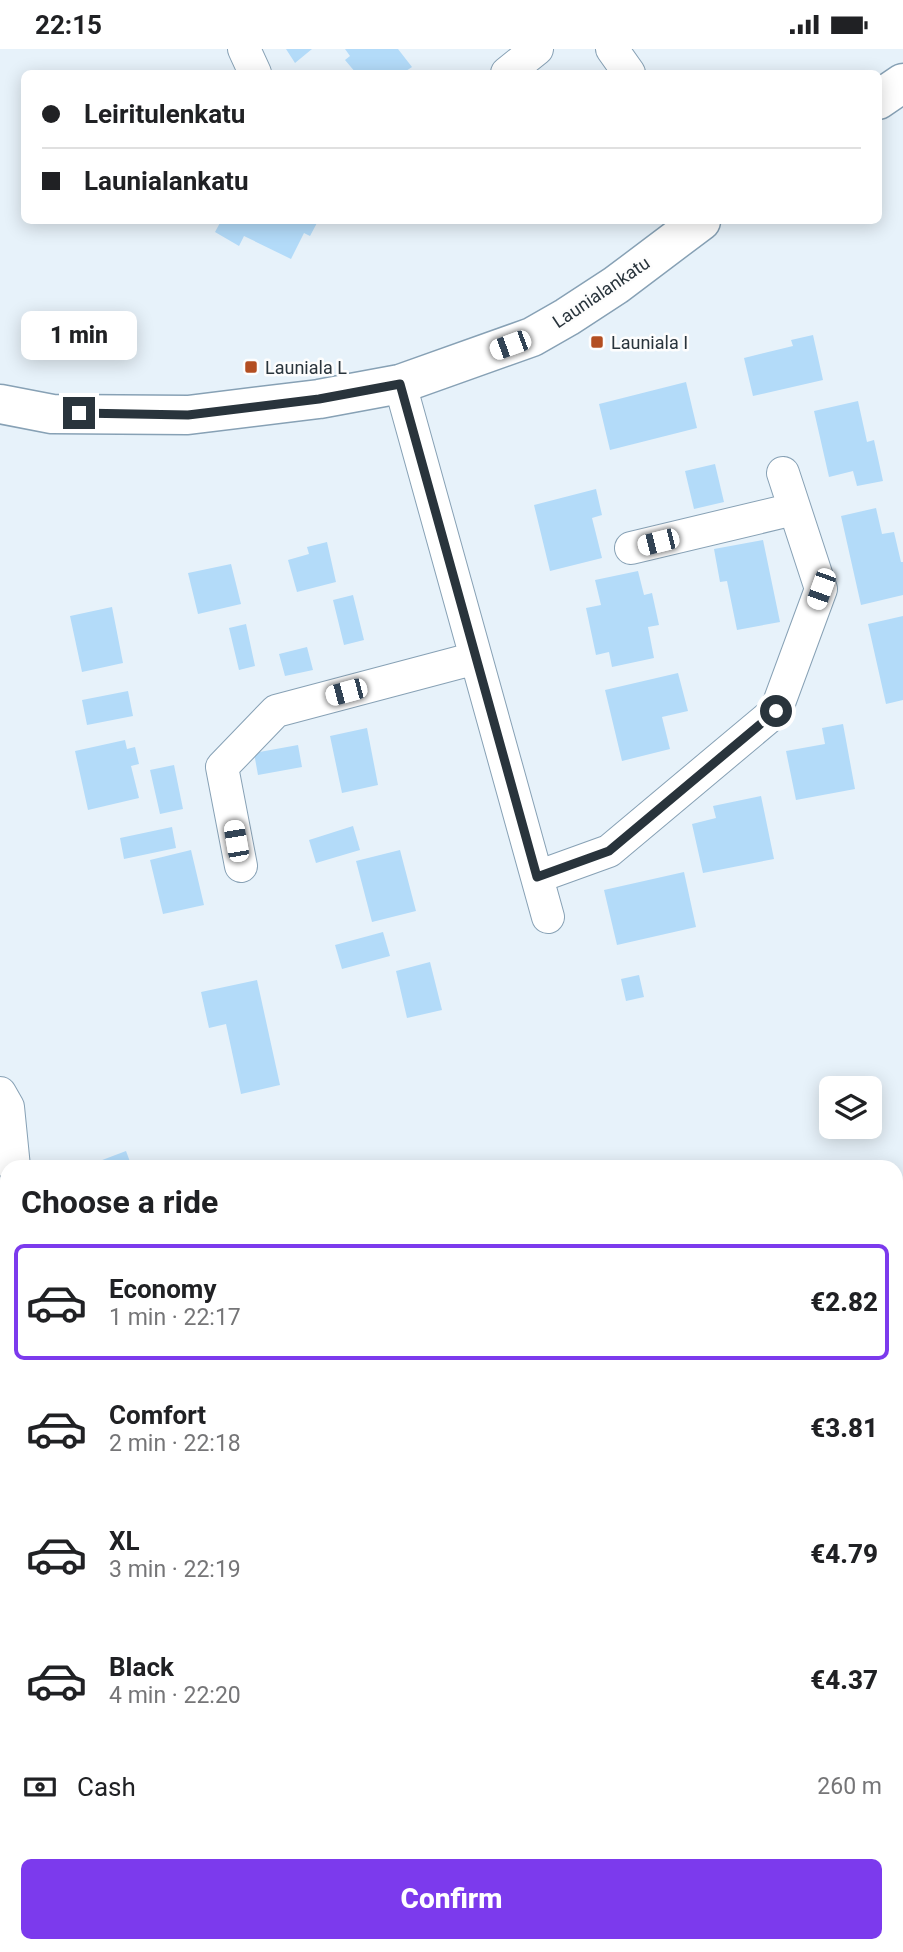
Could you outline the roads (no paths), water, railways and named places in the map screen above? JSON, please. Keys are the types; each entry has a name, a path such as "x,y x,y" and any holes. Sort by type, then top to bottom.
{"street":[{"path":"244,49 254,70"},
{"path":"511,70 537,49"},
{"path":"612,49 627,70"},
{"path":"882,97 903,83"},
{"name":"Launialankatu","path":"0,404 52,414 188,415 319,399 400,384 544,330 616,285 697,224"},
{"path":"400,384 548,917"},
{"path":"537,877 609,851 776,711 821,589 782,473"},
{"path":"631,548 794,509"},
{"path":"241,866 222,767 276,711 476,658"},
{"path":"0,1093 8,1107 13,1160"}],"place":[{"name":"Launiala I","path":"597,342"},
{"name":"Launiala L","path":"251,367"}]}
